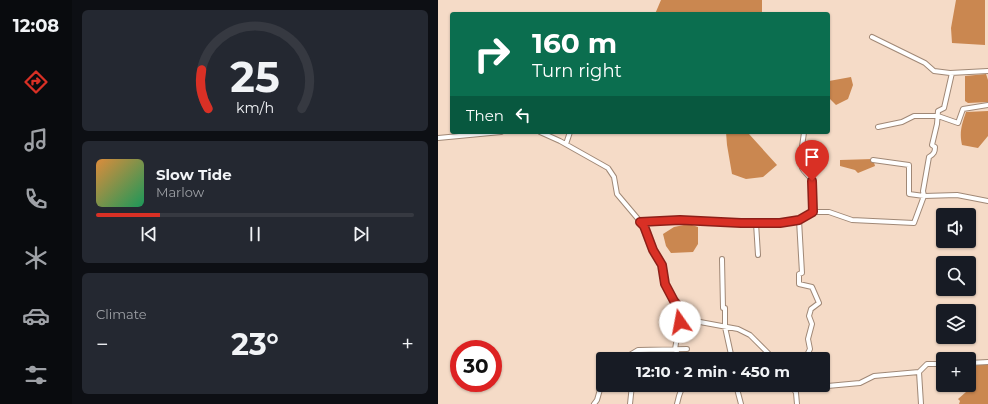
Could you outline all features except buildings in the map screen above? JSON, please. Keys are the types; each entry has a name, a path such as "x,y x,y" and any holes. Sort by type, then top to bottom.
{"street":[{"path":"872,37 925,62 934,71 942,73 988,71"},
{"path":"640,222 680,220 780,223 799,220 813,212 829,212 852,220 914,223 924,196 923,191 929,157 933,155 935,151 935,147 932,144 938,111 944,108 952,73"},
{"path":"878,127 902,122 914,116 938,116 958,123 963,109 988,105"},
{"path":"438,138 480,134"},
{"path":"545,134 608,168 614,177 617,194 644,226 653,250 662,265 665,284 674,301 685,315 700,322 725,328 738,329 750,335 767,352"},
{"path":"566,144 569,134"},
{"path":"804,134 801,158 802,170 812,181 813,212"},
{"path":"874,160 909,165 909,194 924,196 957,196 988,201"},
{"path":"799,220 802,273 799,274 799,284 812,287 819,303 811,309 809,316 812,324 808,338 810,349 808,352"},
{"path":"756,223 758,255"},
{"path":"722,259 723,308 725,308 725,328 730,352"},
{"path":"677,352 675,349 682,310"},
{"path":"635,352 638,350 687,349"},
{"path":"976,363 988,362"},
{"path":"830,385 860,383 863,380 874,376 919,372 927,364 936,364"},
{"path":"919,372 921,404"},
{"path":"594,404 599,392"},
{"path":"630,404 631,392"},
{"path":"677,404 680,392"},
{"path":"738,392 741,404"},
{"path":"796,392 797,404"}],"shaded area":[{"path":"661,0 762,0 762,12 656,12"},
{"path":"956,0 985,0 985,45 952,43 951,28"},
{"path":"986,74 988,80 988,102 968,103 965,101 965,76"},
{"path":"851,77 853,85 848,99 836,105 830,99 830,81"},
{"path":"988,111 988,136 978,148 962,145 961,132 966,112"},
{"path":"726,134 749,134 777,165 763,177 746,179 732,174"},
{"path":"873,159 875,166 858,173 855,170 840,166 840,160"},
{"path":"689,224 698,227 698,244 693,252 671,253 666,246 663,234 674,227"},
{"path":"988,364 988,404 959,404 960,401 958,399 966,392 976,392 976,365"}],"route":[{"path":"680,322 682,310 674,301 665,284 662,265 653,250 644,226 640,222 680,220 780,223 799,220 813,212 812,181"}]}
